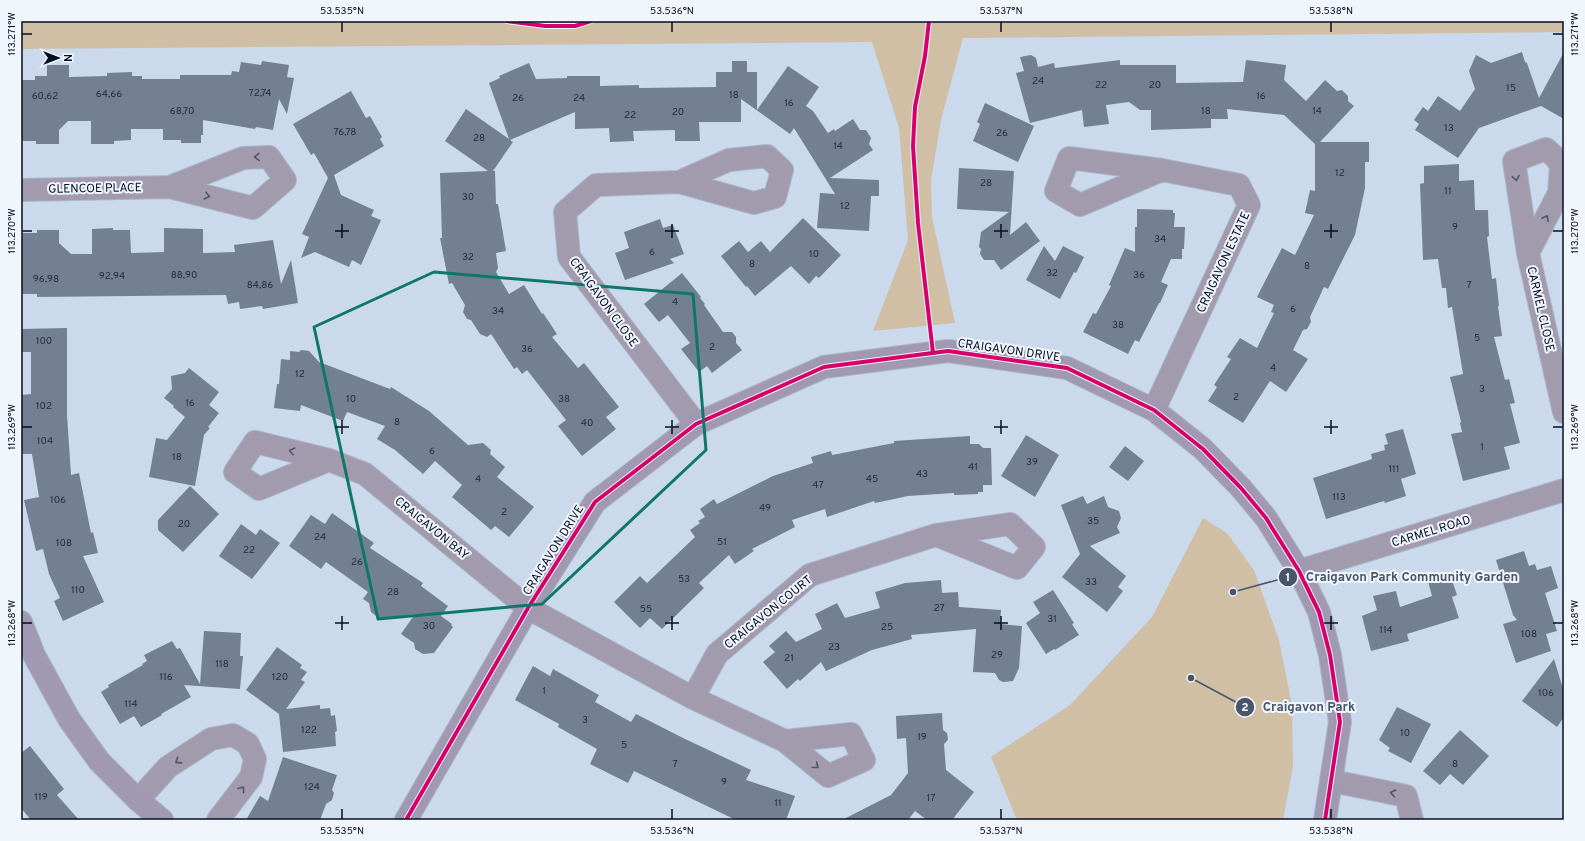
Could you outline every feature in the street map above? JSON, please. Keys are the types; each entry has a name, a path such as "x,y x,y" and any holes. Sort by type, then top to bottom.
{"street":[{"name":"CRAIGAVON ESTATE","path":"1154,410 1249,205 1239,185 1162,170"},
{"name":"CRAIGAVON CLOSE","path":"679,182 596,185 565,212 569,257 696,424"},
{"name":"GLENCOE PLACE","path":"21,190 170,187"},
{"name":"CARMEL CLOSE","path":"1528,253 1564,412"},
{"name":"CRAIGAVON DRIVE","path":"406,820 528,608 595,502 696,424 824,367 948,351 1067,368 1154,410 1203,449 1241,488 1266,518 1299,571 1319,612 1330,655 1340,722 1325,820"},
{"name":"CRAIGAVON BAY","path":"330,460 365,474 528,608"},
{"name":"CARMEL ROAD","path":"1299,571 1564,490"},
{"name":"CRAIGAVON COURT","path":"692,698 717,654 810,575 936,535"},
{"path":"528,608 692,698 785,741"},
{"path":"21,622 34,655 68,719 98,761 138,800 162,820"},
{"path":"138,800 168,767 211,739 233,735 248,744 255,759 251,777 218,820"},
{"path":"1332,780 1406,796 1412,820"}],"highlighted area":[{"path":"434,272 693,294 706,450 542,604 378,619 314,327"}],"shaded area":[{"path":"21,21 1564,21 1564,32 963,38 941,120 931,181 932,217 955,323 873,331 908,240 899,128 872,42 21,49"},
{"path":"1203,518 1227,533 1254,570 1279,640 1292,705 1293,767 1283,820 1017,820 991,757 1070,705 1152,617"}],"building":[{"path":"1522,52 1539,98 1564,52 1564,119 1541,106 1479,128 1458,158 1415,130 1419,124 1414,120 1423,107 1428,111 1438,96 1460,111 1475,89 1469,71 1476,55 1491,63"},
{"path":"1031,55 1036,58 1038,67 1054,63 1055,68 1120,60 1120,65 1176,65 1176,83 1243,82 1246,60 1286,65 1284,80 1306,101 1325,80 1337,91 1342,90 1348,96 1348,101 1354,106 1320,142 1369,142 1369,162 1365,162 1365,188 1355,235 1328,289 1324,287 1310,317 1311,322 1307,329 1303,330 1293,350 1308,359 1286,392 1270,381 1243,423 1208,401 1217,387 1214,385 1231,359 1227,357 1240,338 1257,348 1274,313 1271,312 1274,305 1257,297 1282,248 1295,255 1314,215 1305,213 1310,190 1315,191 1315,144 1284,115 1227,109 1228,119 1211,119 1211,128 1151,130 1151,110 1140,110 1129,102 1106,105 1109,124 1084,127 1082,110 1030,123 1016,73 1024,71 1020,57"},
{"path":"262,61 289,65 287,77 294,78 287,114 279,99 273,130 256,127 255,129 203,120 203,135 201,135 201,143 181,143 181,140 163,140 163,129 131,129 131,140 114,141 114,144 91,144 91,121 68,121 59,130 59,144 36,144 36,141 21,141 21,80 35,80 35,76 47,76 47,65 69,65 69,77 107,76 107,73 132,72 132,76 142,76 142,79 180,79 180,75 231,75 232,71 239,72 241,62 261,65"},
{"path":"732,61 747,61 747,72 757,72 757,110 788,66 819,87 806,106 813,111 828,133 834,129 835,131 853,119 860,130 866,130 871,138 869,144 873,150 830,178 879,180 879,196 871,196 869,231 817,228 820,193 835,194 794,128 790,134 741,99 741,122 699,122 700,141 675,141 675,130 633,131 634,141 610,142 609,128 575,129 575,112 510,140 513,142 493,171 495,171 496,204 498,204 506,251 496,253 498,268 496,272 509,294 524,285 542,314 543,313 557,334 552,337 578,368 584,363 619,407 606,417 616,429 582,456 558,426 566,420 527,370 522,374 517,367 514,369 491,334 487,337 480,334 471,320 467,319 463,312 465,305 452,283 449,284 440,238 442,238 440,173 488,171 445,141 466,109 509,139 489,83 500,78 499,76 529,63 536,79 567,78 567,76 600,76 600,86 639,85 639,88 716,87 716,72 732,72"},
{"path":"351,91 366,118 370,116 382,137 380,139 384,146 334,175 341,195 374,210 371,216 381,220 361,265 352,260 349,267 315,252 301,258 309,237 302,234 328,178 314,153 311,155 293,124"},
{"path":"985,103 1034,126 1018,162 973,141 980,124 977,122"},
{"path":"1459,164 1459,181 1474,180 1475,210 1488,210 1489,236 1487,237 1492,279 1496,278 1502,336 1494,337 1505,380 1509,379 1515,403 1510,404 1520,443 1504,447 1510,469 1463,481 1451,434 1462,432 1450,377 1463,374 1452,307 1448,308 1446,288 1442,288 1438,259 1423,260 1420,184 1424,183 1424,166"},
{"path":"959,168 1014,171 1010,235 1026,222 1040,241 1001,270 994,260 984,260 980,254 981,249 979,247 981,232 1009,212 957,209"},
{"path":"1137,209 1173,210 1173,213 1175,213 1174,227 1185,227 1184,249 1182,249 1182,259 1171,259 1161,282 1168,285 1160,303 1139,342 1135,340 1128,354 1083,332 1093,313 1096,314 1111,286 1109,285 1125,248 1135,252"},
{"path":"803,218 841,255 819,278 816,276 809,284 791,266 755,296 721,256 739,241 748,252 761,241 770,252"},
{"path":"660,219 663,228 673,225 684,254 670,259 674,263 625,280 615,253 629,248 624,232"},
{"path":"113,228 113,230 130,230 131,253 164,252 164,228 203,229 203,253 235,252 234,245 273,240 281,284 291,260 298,303 263,309 262,306 240,309 239,302 228,304 226,295 37,297 37,294 21,294 21,233 37,233 37,230 59,230 59,243 71,254 92,254 92,229"},
{"path":"1044,246 1055,261 1063,246 1084,257 1076,273 1074,272 1060,299 1026,280"},
{"path":"682,273 701,297 700,298 705,304 704,305 723,332 732,332 736,337 736,343 742,350 712,373 707,366 699,372 681,349 690,343 668,315 659,322 644,304"},
{"path":"67,328 67,415 71,475 79,473 91,533 93,532 98,553 83,556 104,602 63,621 54,601 60,598 49,574 43,549 36,551 24,500 39,497 32,454 21,454 21,395 31,394 31,352 21,352 21,329"},
{"path":"301,350 309,351 319,362 390,389 391,387 429,411 468,445 483,443 491,450 490,454 505,467 497,477 534,507 509,537 495,526 491,530 452,497 462,485 435,461 423,474 395,450 377,439 385,426 347,412 343,421 301,405 300,411 274,408 277,384 279,384 281,359 290,360 290,351 299,352"},
{"path":"189,368 219,392 209,405 219,413 208,427 210,428 204,435 195,486 149,477 156,438 167,440 185,417 164,398 172,389 171,376 185,373"},
{"path":"1403,429 1416,474 1401,479 1406,496 1385,503 1384,501 1326,519 1313,478 1372,459 1371,454 1385,450 1384,445 1388,444 1385,434"},
{"path":"1026,435 1059,455 1035,497 1001,476"},
{"path":"970,436 970,444 979,444 983,448 991,448 992,485 983,485 983,492 978,492 978,494 954,495 954,493 908,496 875,503 874,501 827,517 825,509 792,520 795,527 752,549 754,551 735,564 729,555 699,583 704,588 662,629 650,618 640,628 614,602 640,576 647,583 695,537 690,530 700,523 698,521 705,517 700,509 714,499 717,504 773,476 813,463 811,457 831,451 832,455 894,443 894,441"},
{"path":"1125,446 1144,461 1128,481 1109,467"},
{"path":"190,486 219,514 183,552 158,530 158,520"},
{"path":"1083,496 1087,504 1104,496 1108,507 1119,511 1121,518 1117,527 1120,533 1090,546 1126,576 1118,587 1123,591 1107,612 1062,577 1080,554 1061,505"},
{"path":"332,513 374,543 370,548 423,583 421,586 448,606 441,616 452,624 451,625 453,627 434,653 423,654 415,649 414,643 401,634 415,614 380,619 371,612 369,603 363,599 368,592 326,562 321,569 289,546 311,515 325,524"},
{"path":"241,524 256,535 260,529 280,543 252,579 219,556"},
{"path":"1524,551 1529,566 1535,564 1537,570 1551,566 1558,588 1545,593 1557,631 1546,634 1551,651 1516,663 1503,624 1517,620 1513,615 1496,560"},
{"path":"1450,574 1457,595 1452,597 1459,618 1407,634 1409,641 1371,651 1362,616 1377,610 1373,596 1396,591 1400,607 1432,596 1428,581"},
{"path":"941,580 942,593 958,592 959,607 1001,610 1000,624 1022,626 1019,668 1013,681 1003,682 999,680 995,673 973,672 976,629 911,635 912,639 872,650 826,671 821,662 800,681 798,679 787,689 763,662 775,652 769,646 786,631 796,642 822,629 815,614 837,603 845,618 880,608 875,592 905,583"},
{"path":"1053,590 1074,623 1072,624 1079,635 1046,654 1026,623 1040,613 1033,602"},
{"path":"204,631 241,633 240,656 243,656 240,689 184,685 191,697 161,714 162,715 141,727 134,716 120,724 101,692 109,687 108,685 143,665 142,664 147,661 144,655 172,641 177,649 180,648 200,684"},
{"path":"277,647 302,665 300,668 307,672 301,680 305,682 286,709 320,705 320,709 330,708 331,716 335,715 337,731 335,732 336,746 283,752 279,714 246,690"},
{"path":"1554,659 1564,692 1564,717 1557,727 1522,701"},
{"path":"533,666 550,676 553,669 599,695 595,702 631,722 636,714 751,770 746,780 795,796 786,820 736,820 634,771 628,783 590,764 597,749 558,727 559,724 515,700"},
{"path":"1397,707 1431,724 1411,763 1388,751 1390,748 1379,740"},
{"path":"942,713 943,730 947,733 948,740 944,744 946,770 974,792 952,820 927,820 915,811 908,820 842,820 891,795 908,773 906,738 897,739 896,716"},
{"path":"1460,730 1489,756 1463,785 1450,774 1440,785 1423,771"},
{"path":"30,746 64,789 57,795 79,820 31,820 21,808 21,753"},
{"path":"283,757 337,775 332,790 334,793 332,800 326,804 320,820 246,820 260,796 268,801"}],"cycle path":[{"path":"507,21 545,26 575,26 591,21"},
{"path":"929,21 925,56 915,107 913,146 918,223 933,353"},
{"path":"406,820 528,608 595,502 696,424 824,367 948,351 1067,368 1154,410 1203,449 1241,488 1266,518 1299,571 1319,612 1330,655 1340,722 1325,820"}],"place":[{"name":"Craigavon Park Community Garden","path":"1233,592"},
{"name":"Craigavon Park","path":"1191,678"}]}
